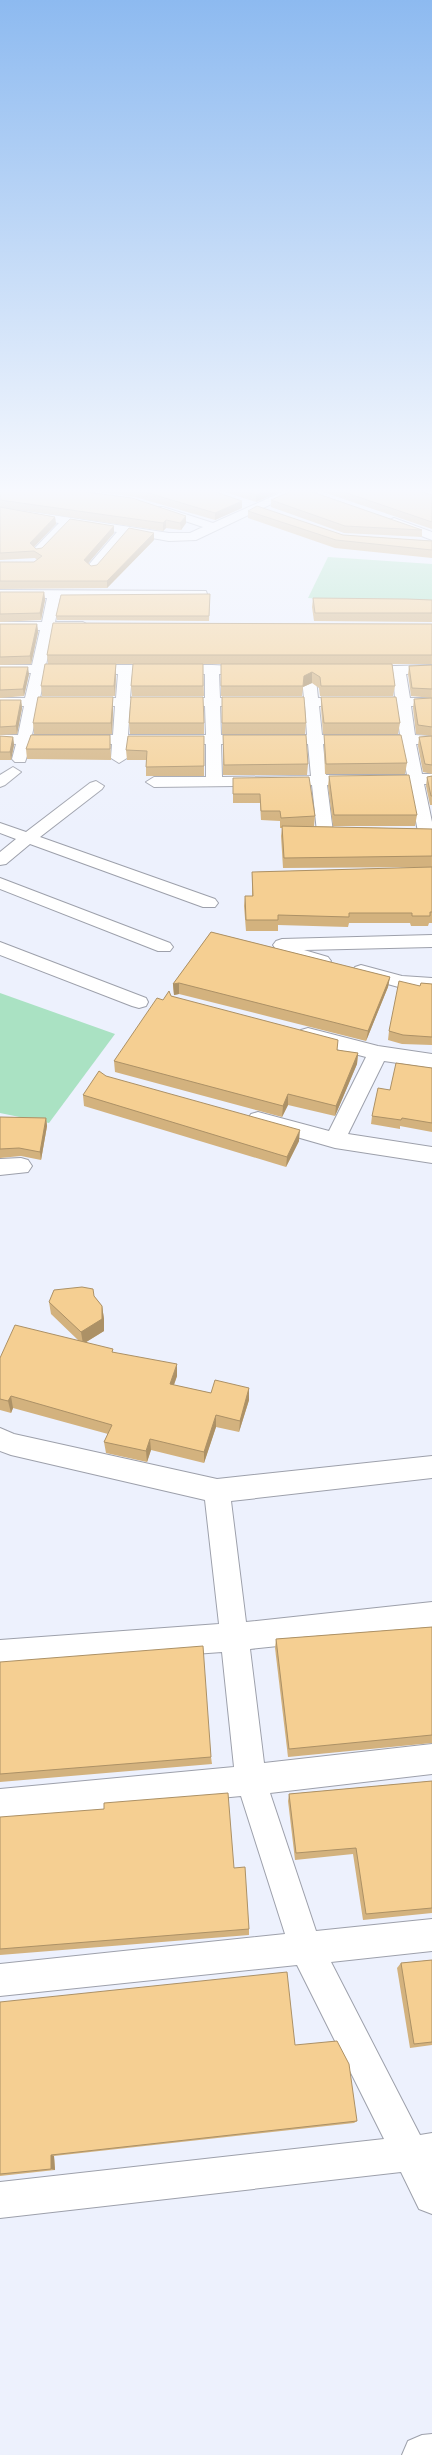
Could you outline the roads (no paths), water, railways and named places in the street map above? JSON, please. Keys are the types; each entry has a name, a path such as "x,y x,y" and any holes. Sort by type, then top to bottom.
{"street":[{"path":"0,782 16,765 24,739 52,604"},
{"path":"0,626 95,626"},
{"path":"0,669 268,670"},
{"path":"119,758 126,669"},
{"path":"212,669 214,782"},
{"path":"346,670 432,669"},
{"path":"292,670 323,670"},
{"path":"308,670 316,740 317,780 325,832"},
{"path":"399,670 408,740 416,780 423,832"},
{"path":"0,702 432,702"},
{"path":"0,739 432,740"},
{"path":"154,782 432,779"},
{"path":"0,860 96,786"},
{"path":"0,828 208,903"},
{"path":"0,883 164,947"},
{"path":"432,941 282,945 286,951 402,982 432,984"},
{"path":"0,948 139,1002"},
{"path":"294,1031 378,1053 432,1061"},
{"path":"335,1140 378,1053"},
{"path":"243,1115 335,1140 432,1155"},
{"path":"0,1167 21,1166"},
{"path":"0,1439 12,1444 217,1491 432,1467"},
{"path":"217,1491 251,1780 306,1948 421,2152 432,2196"},
{"path":"0,1654 235,1637 432,1616"},
{"path":"0,1804 251,1780 432,1759"},
{"path":"0,1980 432,1935"},
{"path":"0,2200 421,2152"},
{"path":"422,2455 432,2454"}]}
